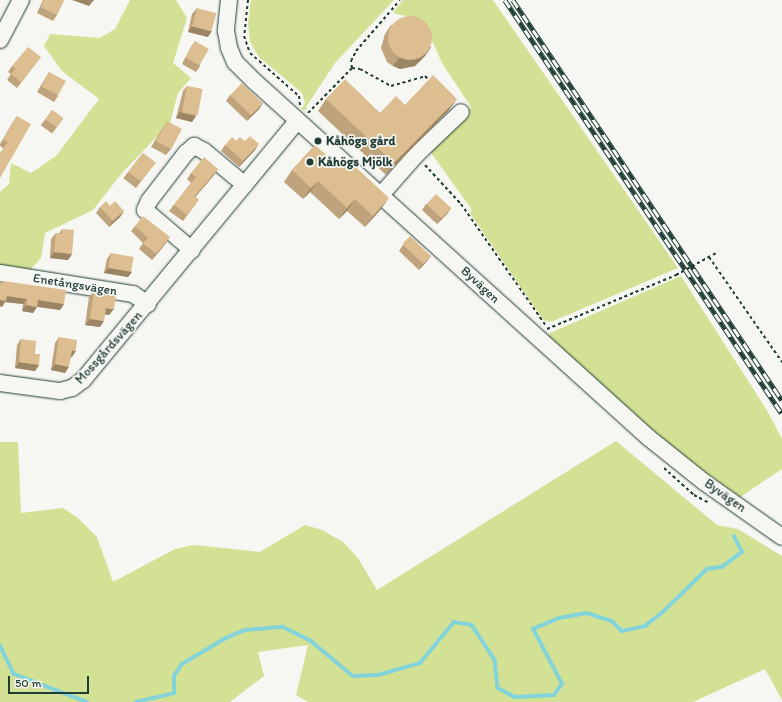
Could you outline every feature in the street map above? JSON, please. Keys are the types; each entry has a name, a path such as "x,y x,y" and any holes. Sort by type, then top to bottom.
{"street":[{"path":"0,40 21,0"},
{"name":"Byvägen","path":"229,0 226,31 229,48 235,62 297,121 380,196 542,333 649,438 704,482 782,537"},
{"path":"380,196 416,155 461,112"},
{"name":"Mossgårdsvägen","path":"0,383 60,390 72,388 83,380 148,304 297,121"},
{"path":"192,250 145,210 149,201 186,153 194,146 204,151 245,185"},
{"name":"Enetångsvägen","path":"0,273 133,294 148,304"}],"path":[{"path":"352,68 351,61 356,51 400,0"},
{"path":"297,121 306,115 352,68"},
{"path":"352,68 360,69 391,86 425,76 435,86"},
{"path":"416,155 462,204 542,333 676,275 716,253"},
{"path":"709,257 782,362"}],"green space":[{"path":"130,0 176,0 187,18 173,63 191,78 178,93 170,123 122,173 93,210 45,233 41,258 29,271 0,267 0,192 9,184 11,163 31,173 56,156 99,99 62,71 44,46 50,34 100,38 115,29"},
{"path":"251,0 394,0 335,63 306,107 307,109 304,111 301,109 305,103 302,93 259,57 250,42 248,24"},
{"path":"403,0 493,0 678,268 551,322 543,320 470,213 472,210 429,150 471,107 442,63 423,20 393,13"},
{"path":"681,276 768,412 782,439 782,469 740,497 674,450 547,338 550,333"},
{"path":"616,441 717,525 738,529 782,556 782,700 765,669 693,702 308,702 296,695 308,645 258,652 264,676 230,702 0,702 0,442 18,442 21,513 63,508 78,518 97,537 113,582 175,549 194,545 260,552 305,525 322,530 343,542 358,558 377,590"}],"building":[{"path":"44,0 64,0 57,15 41,7"},
{"path":"197,8 216,13 211,32 192,26"},
{"path":"410,16 422,20 428,26 432,38 428,50 422,56 410,60 398,56 392,50 388,38 392,26 398,20"},
{"path":"195,41 209,49 199,65 186,57"},
{"path":"28,47 41,57 21,82 11,74 16,69 12,66"},
{"path":"49,72 66,81 58,95 41,86"},
{"path":"433,75 457,99 394,163 326,99 345,79 380,113 396,96 405,105"},
{"path":"242,83 263,103 251,115 230,95"},
{"path":"187,86 203,89 198,116 182,113"},
{"path":"52,110 63,118 57,127 46,119"},
{"path":"17,116 31,124 0,178 0,153 8,142 3,140"},
{"path":"167,121 182,129 171,149 156,141"},
{"path":"250,136 259,144 243,161 225,145 232,137 236,141 240,137 245,141"},
{"path":"315,145 340,167 347,159 389,198 373,216 355,199 347,208 318,181 311,188 292,170"},
{"path":"143,153 156,163 141,182 128,172"},
{"path":"204,157 218,169 195,196 199,200 187,215 174,205 196,177 191,173"},
{"path":"436,194 451,208 442,219 426,204"},
{"path":"106,201 110,206 115,201 124,211 113,221 100,207"},
{"path":"143,216 170,237 156,254 143,243 148,238 135,226"},
{"path":"62,229 74,230 72,254 54,252 56,233 62,234"},
{"path":"410,236 431,256 423,264 402,244"},
{"path":"111,253 134,257 131,272 108,268"},
{"path":"3,281 66,290 64,304 38,300 37,307 26,305 27,299 7,296 6,301 0,300 0,284 2,284"},
{"path":"94,291 116,294 114,309 106,308 104,321 90,319"},
{"path":"59,337 77,340 76,351 72,350 69,367 55,364"},
{"path":"21,339 36,341 35,354 40,354 39,365 19,362"}],"waterway":[{"path":"136,702 174,693 174,676 182,664 226,638 245,630 283,627 310,640 353,676 378,675 420,663 454,622 472,625 495,660 498,688 515,697 554,695 562,684 533,629 559,618 587,613 612,621 622,631 645,626 663,612 707,569 722,567 742,552 734,537"},
{"path":"0,645 14,674 87,702"}],"railway":[{"path":"505,0 782,413"},
{"path":"513,0 782,400"}],"place":[{"name":"Kåhögs gård","path":"318,141"},
{"name":"Kåhögs Mjölk","path":"310,162"}]}
